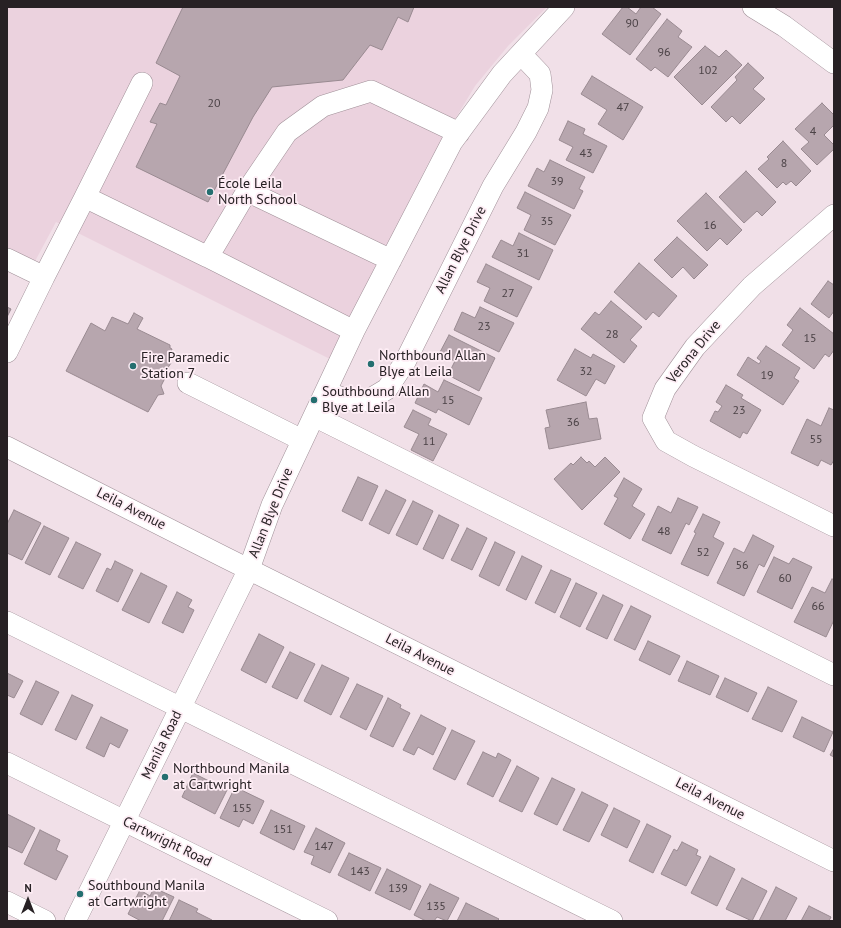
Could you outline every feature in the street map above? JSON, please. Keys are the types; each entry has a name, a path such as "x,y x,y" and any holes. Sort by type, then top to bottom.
{"street":[{"name":"Allan Blye Drive","path":"249,569 272,505 302,440 354,331 452,142 502,74 564,7"},
{"path":"753,7 784,26 834,63"},
{"name":"Allan Blye Drive","path":"326,392 348,400 367,400 387,389 405,362 493,186 526,132 538,108 542,90 540,74 521,54"},
{"path":"7,352 142,83"},
{"path":"208,257 247,191 287,132 322,106 371,91 459,133"},
{"path":"247,191 391,260"},
{"path":"85,197 354,331"},
{"name":"Verona Drive","path":"834,215 752,286 695,347 664,390 653,418 666,441 834,526"},
{"path":"7,259 44,277"},
{"path":"188,382 302,440"},
{"path":"314,416 834,675"},
{"name":"Leila Avenue","path":"7,447 834,861"},
{"name":"Manila Road","path":"75,921 249,569"},
{"path":"7,622 612,921"},
{"name":"Cartwright Road","path":"7,764 326,921"},
{"path":"7,902 45,921"}],"shaded area":[{"name":"École Leila North School","path":"7,7 547,7 508,46 475,86 428,164 330,359 56,222 33,265 7,252"}],"building":[{"path":"183,7 414,7 408,22 398,17 382,50 370,45 343,80 272,87 253,117 208,202 136,167 157,124 150,122 160,103 166,105 180,76 156,63"},
{"path":"623,7 627,7 636,14 641,7 652,7 661,14 630,55 602,34"},
{"path":"667,19 682,31 678,37 692,47 668,77 655,67 651,71 636,59"},
{"path":"705,46 719,57 726,50 742,65 702,105 674,77"},
{"path":"748,63 764,78 753,89 765,99 740,124 732,116 726,122 711,107 737,80 735,77"},
{"path":"592,76 643,107 623,140 598,124 607,110 581,94"},
{"path":"822,103 834,115 834,125 824,135 834,145 834,149 817,165 801,149 809,142 795,129"},
{"path":"568,121 585,129 583,134 607,146 593,173 566,160 573,147 559,140"},
{"path":"783,141 811,171 796,186 791,181 786,185 783,182 777,188 758,169 769,159 767,157"},
{"path":"550,160 585,177 579,189 583,191 574,209 528,186 537,168 544,172"},
{"path":"746,171 776,202 762,216 757,211 744,223 719,197"},
{"path":"525,192 571,215 555,245 524,230 531,215 517,208"},
{"path":"706,193 742,230 727,245 720,238 707,251 677,221"},
{"path":"519,233 553,250 539,280 492,257 501,240 513,246"},
{"path":"677,237 708,265 694,279 683,267 672,278 654,260"},
{"path":"639,263 677,296 659,317 653,312 646,320 614,292"},
{"path":"486,264 532,287 517,317 484,301 490,288 477,282"},
{"path":"828,281 834,285 834,311 829,318 811,304"},
{"path":"611,301 642,327 630,340 637,346 624,363 581,329 595,312 599,315"},
{"path":"7,307 11,309 7,317"},
{"path":"480,307 514,323 499,352 454,330 462,312 475,318"},
{"path":"800,308 834,334 834,350 829,357 825,354 814,369 782,345 793,330 787,325"},
{"path":"134,313 143,318 137,329 170,345 170,348 172,349 171,352 173,353 169,361 171,363 165,372 167,374 161,386 164,394 158,395 148,412 66,371 91,323 105,331 112,317 128,324"},
{"path":"449,335 495,358 479,391 448,375 455,361 439,354"},
{"path":"766,346 800,368 794,378 799,381 783,405 737,375 748,357 759,364 761,361 757,358"},
{"path":"575,349 591,358 593,354 615,366 605,384 596,379 586,396 557,380"},
{"path":"444,380 482,398 469,425 438,409 436,413 415,403 424,384 438,392"},
{"path":"726,385 743,395 741,398 761,410 747,434 743,432 740,438 710,421 715,411 718,412 722,406 716,402"},
{"path":"586,402 589,419 597,418 601,439 549,449 545,428 550,427 546,410"},
{"path":"829,408 834,410 834,460 831,465 821,460 818,466 791,453 807,419 821,426"},
{"path":"413,410 431,419 428,425 447,434 433,461 411,450 419,434 404,427"},
{"path":"581,457 587,463 589,461 595,467 605,457 620,472 582,510 554,479 571,463 573,465"},
{"path":"358,477 378,486 362,521 342,511"},
{"path":"624,478 642,489 632,506 645,514 630,539 604,524 618,498 614,496"},
{"path":"386,490 406,500 389,534 369,524"},
{"path":"678,498 698,507 689,525 686,523 671,554 642,540 658,506 671,513"},
{"path":"413,501 433,511 417,545 396,535"},
{"path":"14,510 41,523 22,560 7,553 7,524"},
{"path":"703,514 720,522 713,537 724,543 708,576 681,564 696,533 694,532"},
{"path":"439,515 459,525 443,559 423,549"},
{"path":"44,526 69,538 50,575 25,563"},
{"path":"467,528 487,538 472,570 451,560"},
{"path":"753,535 774,546 764,567 759,564 744,596 717,583 734,548 744,553"},
{"path":"76,542 101,554 83,589 58,577"},
{"path":"495,542 515,552 499,586 479,576"},
{"path":"522,556 542,566 526,600 506,590"},
{"path":"774,557 789,564 793,558 812,567 792,609 757,592"},
{"path":"115,561 133,570 118,602 96,591 107,568 111,570"},
{"path":"551,570 571,579 555,613 535,603"},
{"path":"141,573 167,586 149,623 122,610"},
{"path":"832,579 834,580 834,620 826,637 794,622 812,587 825,593"},
{"path":"576,583 597,593 580,627 560,617"},
{"path":"177,592 192,600 188,607 194,610 183,633 162,623"},
{"path":"603,595 623,605 607,639 586,629"},
{"path":"631,606 651,616 635,650 614,640"},
{"path":"259,634 284,647 266,683 241,670"},
{"path":"648,641 680,656 670,675 639,660"},
{"path":"290,652 315,664 297,699 272,687"},
{"path":"687,661 719,676 710,695 678,681"},
{"path":"322,665 349,678 331,715 304,701"},
{"path":"7,673 23,681 14,698 7,695"},
{"path":"725,678 757,693 748,712 716,697"},
{"path":"36,681 59,692 42,725 20,714"},
{"path":"357,684 383,696 366,730 340,717"},
{"path":"768,687 797,701 782,732 752,719"},
{"path":"72,695 93,705 76,740 55,730"},
{"path":"388,698 401,705 400,708 410,713 393,747 370,736"},
{"path":"421,715 446,728 433,755 418,747 414,755 403,750"},
{"path":"101,717 128,730 119,748 110,743 104,757 86,748"},
{"path":"802,717 833,732 824,752 793,737"},
{"path":"452,730 475,741 455,780 433,769"},
{"path":"834,748 834,757 830,755"},
{"path":"483,752 496,758 498,753 511,760 493,797 467,784"},
{"path":"517,766 539,778 522,812 499,801"},
{"path":"193,773 227,790 215,814 182,797"},
{"path":"552,778 575,789 557,825 534,814"},
{"path":"235,787 264,801 253,824 243,819 239,827 220,818"},
{"path":"582,792 608,805 589,842 563,830"},
{"path":"614,808 640,821 627,848 601,835"},
{"path":"271,810 305,826 294,850 260,833"},
{"path":"7,814 35,828 22,853 7,846"},
{"path":"647,824 671,836 653,873 629,861"},
{"path":"316,828 345,843 330,873 311,864 314,856 304,852"},
{"path":"40,830 60,840 56,850 68,856 56,880 24,864"},
{"path":"682,842 698,850 696,855 701,857 686,886 661,874 674,849 677,851"},
{"path":"349,853 381,868 370,891 338,875"},
{"path":"710,856 735,869 717,906 691,893"},
{"path":"387,869 421,886 410,910 375,893"},
{"path":"742,878 767,891 752,921 726,909"},
{"path":"430,884 459,898 447,921 437,917 434,921 426,921 414,915"},
{"path":"776,887 797,898 785,921 759,921"},
{"path":"154,888 174,897 162,921 141,921 128,914 140,890 150,896"},
{"path":"179,900 198,909 196,912 212,921 169,921"},
{"path":"466,903 499,919 497,921 457,921"},
{"path":"809,906 831,917 829,921 801,921"}],"place":[{"name":"École Leila North School","path":"210,192"},
{"name":"Northbound Allan Blye at Leila","path":"371,364"},
{"name":"Fire Paramedic Station 7","path":"133,366"},
{"name":"Southbound Allan Blye at Leila","path":"314,400"},
{"name":"Northbound Manila at Cartwright","path":"165,777"},
{"name":"Southbound Manila at Cartwright","path":"80,894"}]}
